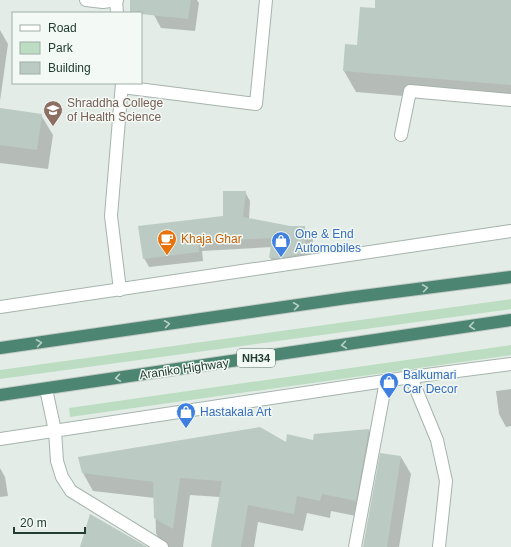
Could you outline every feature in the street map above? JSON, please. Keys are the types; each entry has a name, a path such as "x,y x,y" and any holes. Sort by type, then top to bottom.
{"highway":[{"path":"0,348 511,276"},
{"name":"Araniko Highway","path":"0,395 511,320"}],"street":[{"path":"86,0 103,2 116,0 117,12"},
{"path":"120,290 111,216 122,85 256,104 266,0"},
{"path":"401,135 410,91 511,100"},
{"path":"0,307 511,231"},
{"path":"0,439 386,382 411,377 511,364"},
{"path":"411,377 437,440 446,481 439,547"},
{"path":"355,547 386,382"},
{"path":"46,389 55,431 58,462 62,477 71,491 162,547"}],"green space":[{"path":"511,299 511,309 0,379 0,370"},
{"path":"511,345 511,355 70,417 69,408"}],"building":[{"path":"130,0 191,0 188,19 142,14 142,12 130,12"},
{"path":"375,0 511,0 511,85 343,71 345,44 357,45 360,7 375,8"},
{"path":"0,108 42,114 37,150 0,145"},
{"path":"223,191 246,191 243,217 290,226 305,226 305,229 308,230 308,236 305,236 306,253 281,258 269,258 272,238 198,242 199,252 143,259 138,226 223,216"},
{"path":"260,427 286,442 287,434 313,440 314,434 369,429 356,501 322,494 320,501 297,496 294,514 248,505 241,547 211,547 222,481 180,478 173,529 154,518 153,482 82,473 78,457"},
{"path":"380,453 401,456 387,547 363,547"},
{"path":"90,514 144,545 148,547 80,547"}],"place":[{"name":"Shraddha College of Health Science","path":"53,127"},
{"name":"Khaja Ghar","path":"167,256"},
{"name":"One & End Automobiles","path":"281,258"},
{"name":"Balkumari Car Decor","path":"389,399"},
{"name":"Hastakala Art","path":"186,429"}]}
